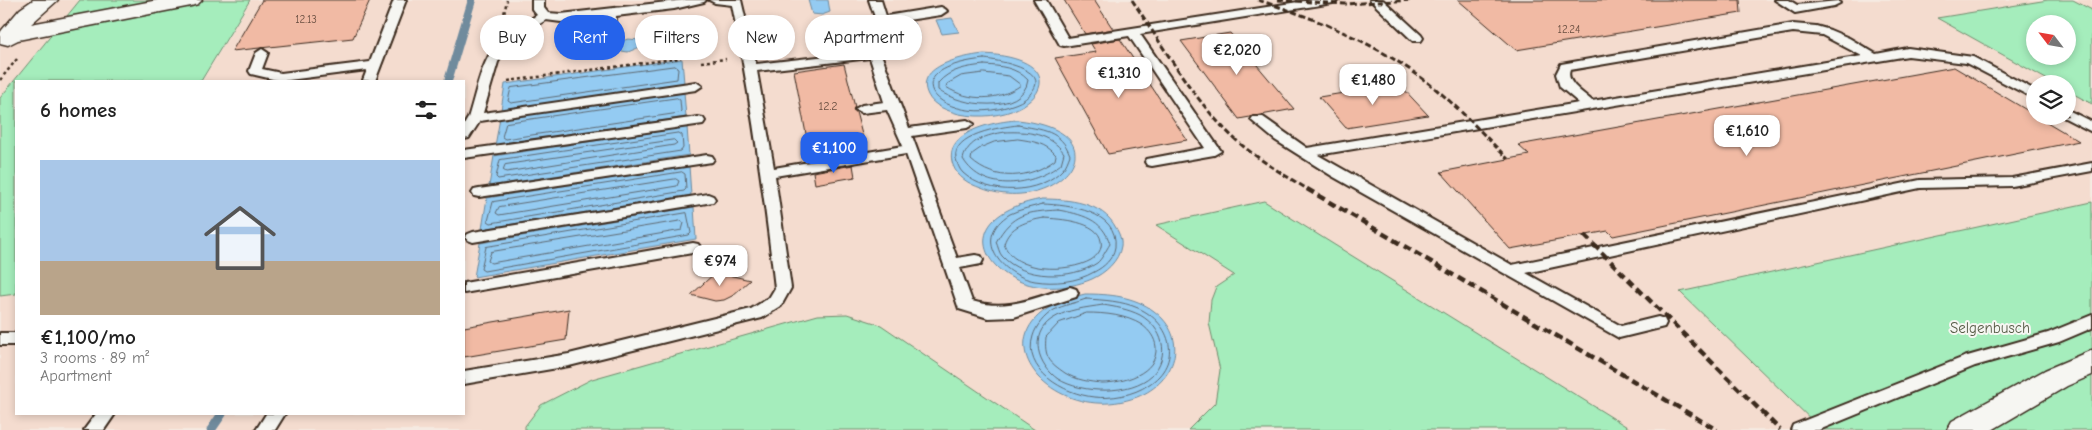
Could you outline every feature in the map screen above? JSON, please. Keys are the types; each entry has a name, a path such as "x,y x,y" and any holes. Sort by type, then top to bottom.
{"street":[{"path":"5,41 32,7 47,0"},
{"path":"5,41 191,0"},
{"path":"1964,430 2056,378 2092,362"}],"lane":[{"path":"369,80 400,0"},
{"path":"538,0 538,9 543,15"},
{"path":"544,16 561,18 610,14 674,6 700,0"},
{"path":"465,378 569,360 756,314 775,302 783,288 769,173 752,68 737,2 715,0"},
{"path":"875,0 880,15"},
{"path":"1040,0 1064,42 1333,0"},
{"path":"1376,0 1417,38"},
{"path":"1781,0 1815,23 1820,30"},
{"path":"1795,9 1834,3"},
{"path":"915,15 941,11"},
{"path":"1589,106 1566,84 1562,74 1564,67 1793,28 1820,30 1838,35 1873,57"},
{"path":"1132,32 1214,151 1152,162"},
{"path":"1304,153 1908,52 1969,60 2026,90"},
{"path":"262,53 255,71 281,77 374,65"},
{"path":"465,133 474,118 493,60"},
{"path":"752,68 822,60"},
{"path":"877,60 892,105 911,149 965,305 988,312 1014,311 1070,293"},
{"path":"474,118 696,86"},
{"path":"862,109 892,105"},
{"path":"2076,119 2092,128"},
{"path":"1258,120 1304,153 1618,332 1658,323"},
{"path":"465,154 698,121"},
{"path":"904,133 968,124"},
{"path":"769,173 911,149"},
{"path":"479,193 707,159"},
{"path":"1510,271 1920,184 2012,182 2092,167"},
{"path":"473,237 708,199"},
{"path":"465,288 693,248"},
{"path":"951,264 975,260"},
{"path":"1800,430 1970,361 2053,338 2092,321"},
{"path":"0,339 15,339"},
{"path":"94,430 105,415"},
{"path":"265,430 275,415"}],"shaded area":[{"path":"2,0 80,0 0,98 0,2"},
{"path":"251,0 2092,0 2092,342 1919,430 0,430 0,296 15,294 15,415 465,415 465,80 203,80"}],"green space":[{"path":"80,0 250,0 202,80 15,80 15,294 0,296 0,98"},
{"path":"2048,0 2073,0 2092,10 2092,104 2076,95 2076,75 2039,75 1937,18"},
{"path":"1264,201 1632,430 1188,430 1215,403 1220,370 1209,323 1211,300 1216,287 1234,275 1156,225"},
{"name":"Selgenbusch","path":"2092,202 2092,430 1822,430 1680,292"},
{"path":"847,314 881,325 1035,430 525,430 525,426 541,405 592,379 818,315"}],"water":[{"path":"808,0 828,0 830,12 822,15 812,14"},
{"path":"952,18 959,32 942,34 936,20"},
{"path":"625,40 635,40 635,49 625,52"},
{"path":"984,54 1015,59 1033,68 1040,79 1037,92 1027,103 1009,112 986,116 955,113 941,108 930,99 925,85 928,76 934,69 954,60"},
{"path":"675,60 682,60 684,83 501,110 505,84"},
{"path":"684,92 686,117 495,146 500,118"},
{"path":"1018,120 1052,128 1070,140 1075,155 1069,170 1055,183 1034,192 1008,194 981,188 960,176 953,165 951,153 955,144 963,136 985,126"},
{"path":"687,127 689,155 489,186 494,156"},
{"path":"689,166 691,195 482,229 487,198"},
{"path":"1042,199 1073,201 1094,207 1103,212 1110,219 1121,239 1120,251 1111,266 1092,279 1060,287 1031,285 1008,275 992,261 985,243 989,226 1008,210"},
{"path":"694,207 696,239 474,277 480,243"},
{"path":"1085,294 1112,295 1130,299 1154,311 1165,322 1172,334 1175,346 1174,358 1169,370 1161,381 1150,390 1137,397 1104,403 1074,399 1050,386 1032,368 1025,348 1030,327 1049,308"}],"building":[{"path":"262,0 370,0 353,38 232,51"},
{"path":"1064,0 1094,0 1113,29 1085,34"},
{"path":"1458,0 1740,0 1741,13 1516,50"},
{"path":"1230,33 1294,109 1239,119 1181,41"},
{"path":"1120,39 1187,140 1108,154 1055,58 1096,52 1091,44"},
{"path":"844,64 855,107 853,110 856,112 864,142 848,144 850,153 811,160 794,71"},
{"path":"1954,67 2026,110 2026,125 2052,125 2079,141 1613,236 1608,231 1510,249 1441,172 1529,155 1518,145"},
{"path":"1399,84 1428,115 1346,128 1319,97"},
{"path":"853,165 855,177 815,184 813,172"},
{"path":"716,272 750,280 732,296 724,300 715,301 691,295"},
{"path":"569,309 566,340 465,357 465,327"}],"waterway":[{"path":"448,80 472,0"},
{"path":"211,430 221,415"}],"railway":[{"path":"1132,0 1180,74 1221,126 1254,155 1309,190"},
{"path":"1258,0 1306,16 1352,36 1396,61 1437,90 1508,159"},
{"path":"1278,0 1345,4 1412,0"},
{"path":"1307,189 1717,430"},
{"path":"1584,235 1780,430"}]}
